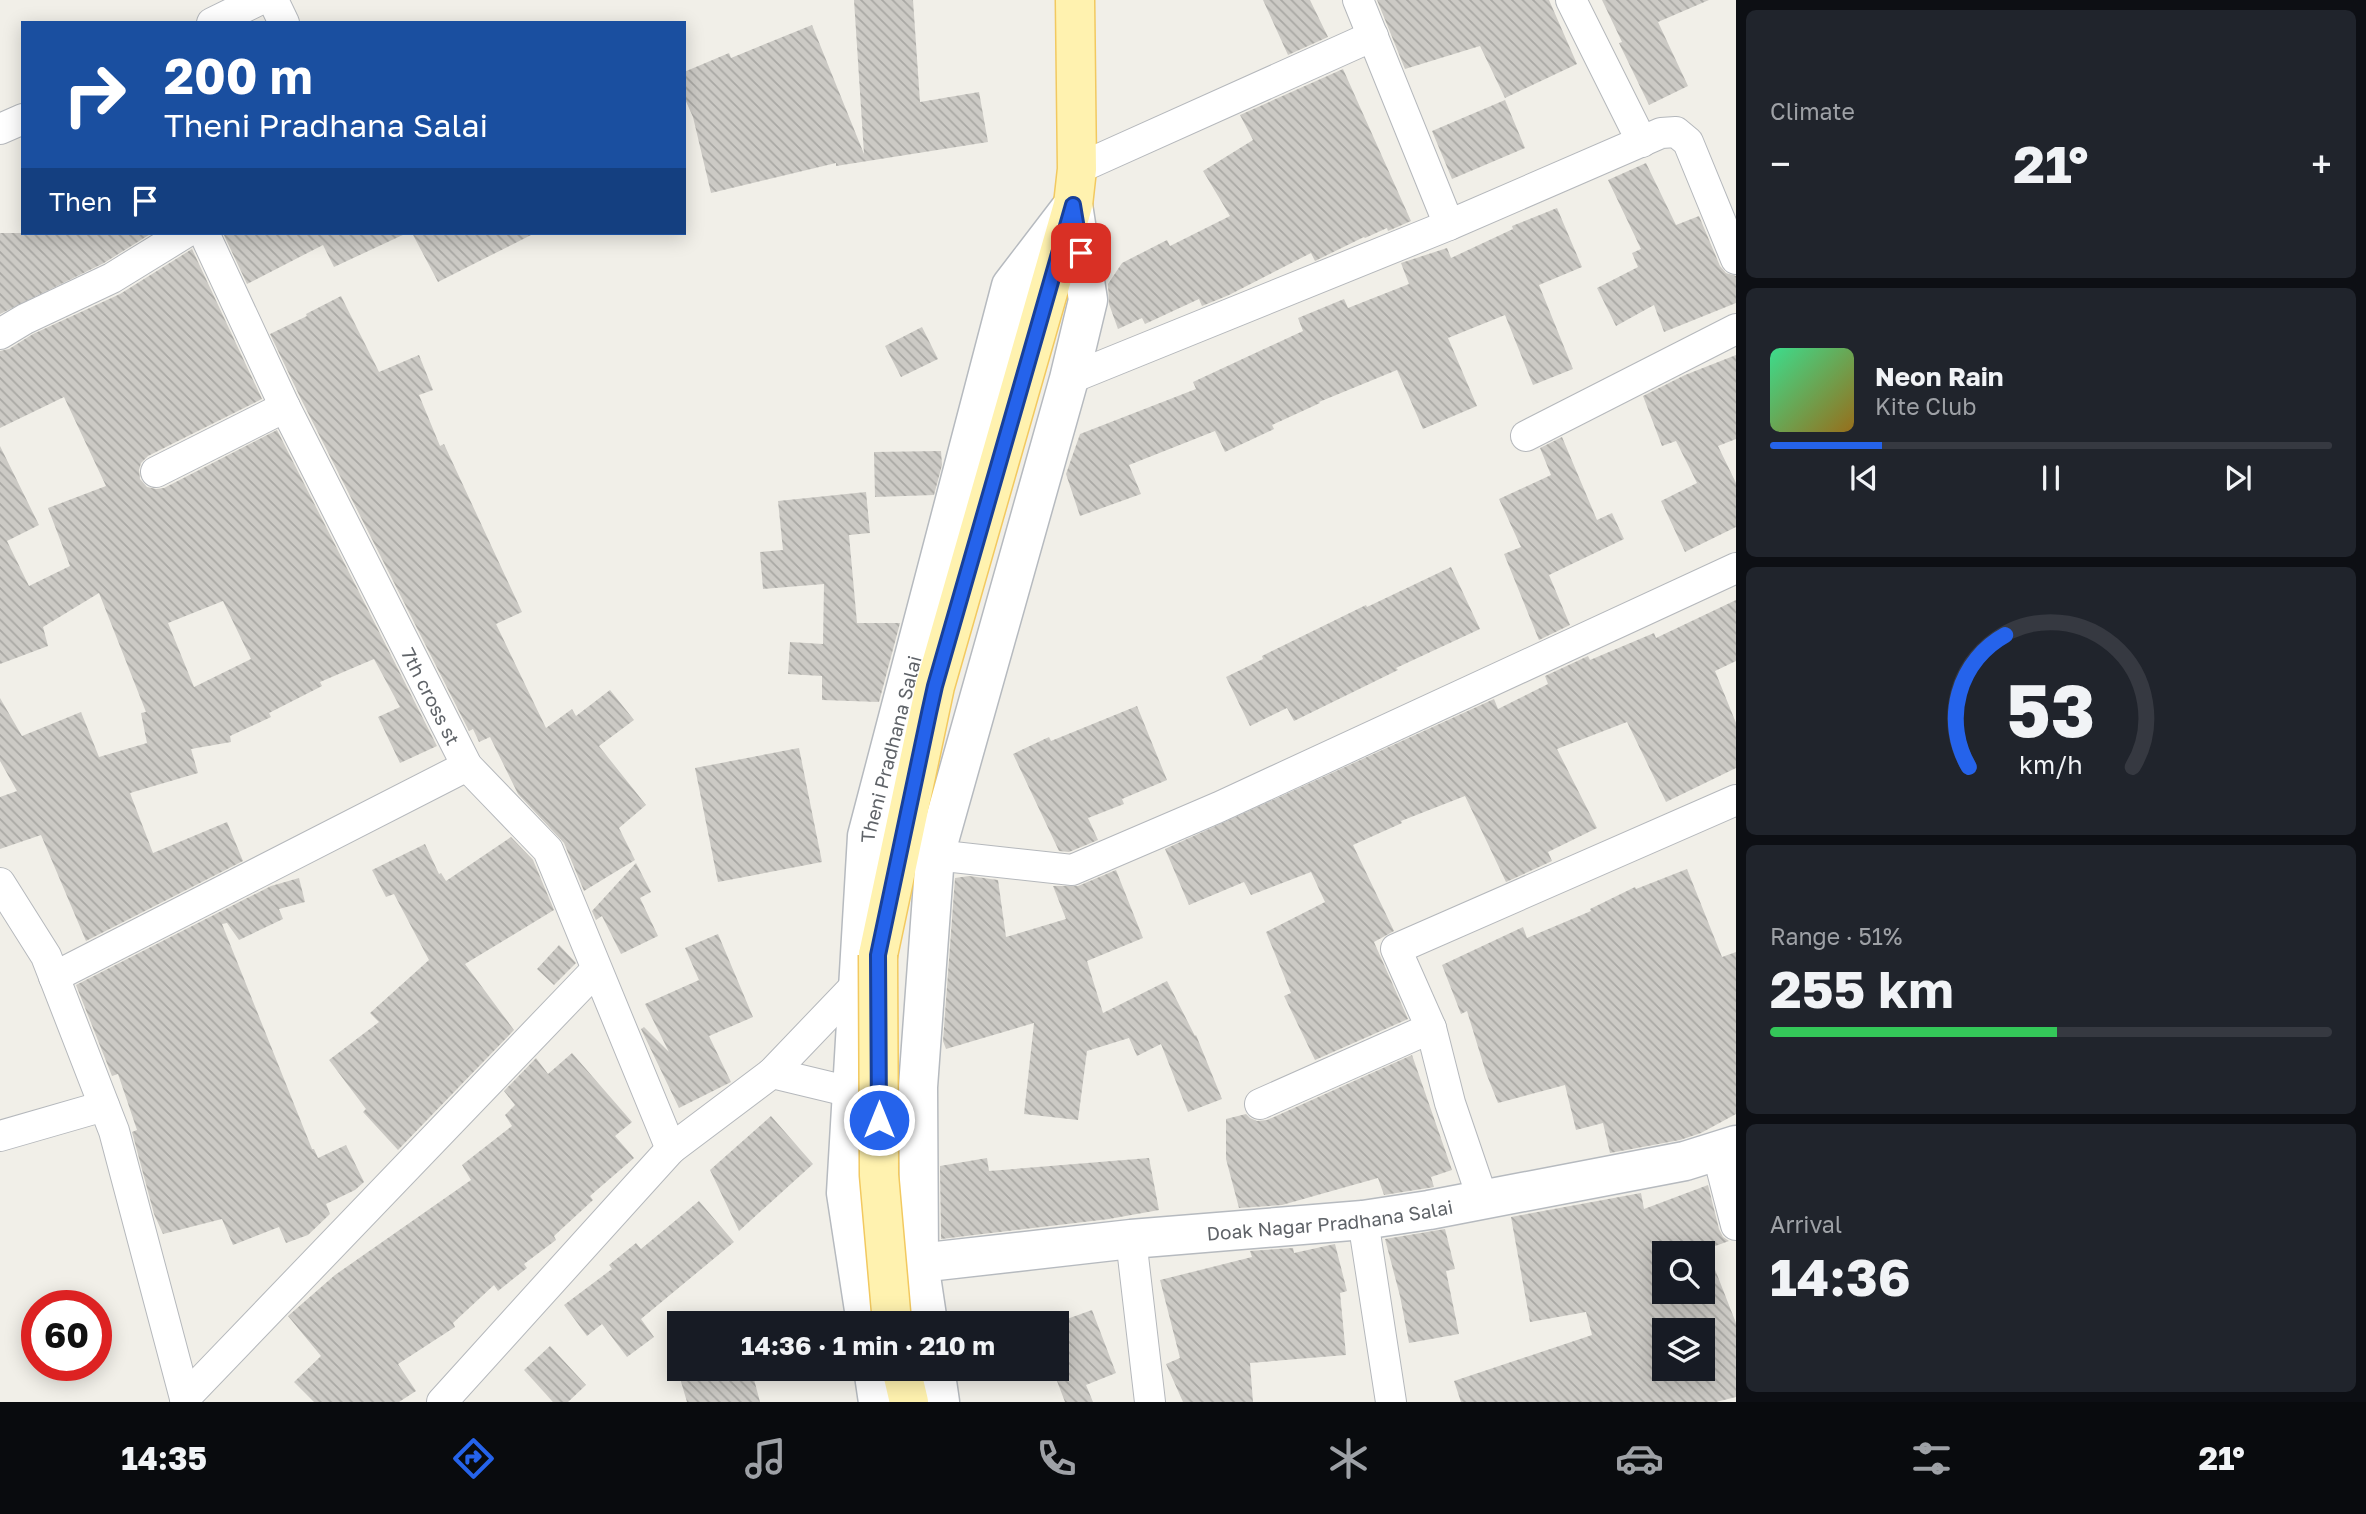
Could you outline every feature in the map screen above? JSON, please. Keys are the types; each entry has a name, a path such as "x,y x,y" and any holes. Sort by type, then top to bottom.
{"main road":[{"path":"926,1311 919,1263 918,1087 935,855 1069,379 1088,300 1075,187 1075,0"},
{"path":"864,1311 846,1193 851,1092 868,969 935,686 1075,187"},
{"path":"868,969 879,1175 891,1311"},
{"path":"849,1137 918,1136"},
{"name":"Doak Nagar Pradhana Salai","path":"919,1263 1131,1239 1363,1220 1685,1161 1726,1148"},
{"path":"875,1381 878,1402"},
{"path":"904,1381 909,1402"},
{"path":"937,1381 940,1402"}],"street":[{"path":"216,21 259,0"},
{"path":"273,0 283,21"},
{"path":"1358,0 1449,225"},
{"path":"1571,0 1642,142"},
{"path":"1075,187 1373,36"},
{"path":"0,129 21,120"},
{"path":"1069,379 1449,225 1661,133 1676,132 1688,142 1736,259"},
{"path":"0,334 112,278 182,235"},
{"name":"7th cross st","path":"205,235 285,407 467,766 548,850 671,1149"},
{"path":"1526,436 1736,329"},
{"path":"156,472 285,407"},
{"path":"935,855 1072,870 1219,807 1736,568"},
{"path":"54,977 467,766"},
{"path":"1483,1200 1450,1103 1431,1028 1396,949 1736,800"},
{"path":"0,884 46,956 114,1131 185,1400"},
{"path":"442,1402 671,1149 772,1073 868,969"},
{"path":"185,1400 596,970"},
{"path":"1260,1104 1431,1028"},
{"path":"772,1073 851,1092"},
{"path":"0,1136 104,1105"},
{"path":"1726,1148 1736,1225"},
{"path":"1363,1220 1391,1402"},
{"path":"1131,1239 1150,1402"}],"building":[{"path":"854,0 913,0 920,102 979,92 988,142 836,166 836,163 711,193 693,117 686,101 686,71 729,53 731,58 812,25 864,154"},
{"path":"1263,0 1310,0 1328,37 1288,55"},
{"path":"1377,0 1549,0 1577,64 1505,98 1480,46 1405,69"},
{"path":"1602,0 1709,0 1658,22 1688,86 1649,105"},
{"path":"1343,69 1411,221 1364,237 1315,261 1311,253 1202,306 1199,299 1145,324 1142,318 1118,329 1109,304 1108,284 1122,263 1167,240 1170,246 1230,216 1203,171 1253,140 1240,115"},
{"path":"1505,100 1525,148 1452,179 1432,131"},
{"path":"1646,163 1676,225 1699,216 1720,266 1726,273 1736,276 1736,303 1664,332 1654,305 1616,326 1597,288 1638,267 1632,253 1641,249 1608,180"},
{"path":"1557,208 1582,267 1539,285 1573,369 1533,385 1505,315 1448,338 1477,406 1423,429 1397,370 1319,402 1272,425 1274,429 1225,452 1215,431 1129,465 1141,494 1080,516 1066,474 1080,434 1196,389 1193,382 1303,331 1298,318 1344,299 1348,308 1409,284 1401,263 1447,248 1451,258 1513,229 1512,226"},
{"path":"0,233 149,235 104,263 0,314"},
{"path":"224,235 403,235 334,267 323,245 247,284"},
{"path":"413,235 531,235 438,282"},
{"path":"192,249 262,399 148,456 141,463 140,479 147,487 164,488 277,430 437,746 400,763 378,717 400,707 374,659 320,682 322,686 269,713 271,717 230,736 231,742 191,749 198,773 130,793 153,853 227,822 243,861 86,941 41,835 0,849 0,797 17,791 0,761 0,698 22,736 81,712 99,757 147,743 141,713 146,712 99,593 43,627 48,646 0,664 0,446 39,525 7,541 29,586 70,566 48,508 106,486 64,397 0,428 0,351 120,294","holes":["223,601 251,659 194,687 168,623"]},
{"path":"341,296 379,372 419,355 433,390 419,395 440,446 444,444 522,612 496,624 546,728 572,709 576,716 610,690 634,720 599,746 646,805 619,828 635,860 584,891 564,843 518,794 490,737 479,742 473,729 469,731 270,334"},
{"path":"922,327 938,359 901,377 885,346"},
{"path":"1736,355 1736,439 1718,446 1736,483 1736,527 1685,552 1661,501 1697,483 1676,441 1662,446 1643,396 1685,375"},
{"path":"1562,437 1597,520 1612,513 1624,539 1549,575 1570,625 1539,640 1504,554 1521,547 1499,499 1551,475 1540,448"},
{"path":"941,451 942,465 934,495 875,497 874,452"},
{"path":"866,492 870,533 849,535 857,623 900,623 879,702 822,700 822,676 788,674 790,642 823,644 824,584 763,589 760,552 783,550 778,501"},
{"path":"1451,567 1480,629 1396,668 1398,670 1294,721 1287,708 1250,726 1226,677 1263,659 1262,656 1366,605 1367,607"},
{"path":"1736,600 1736,661 1715,671 1736,723 1736,768 1666,802 1627,722 1557,749 1597,828 1548,852 1552,861 1506,882 1465,796 1401,821 1402,823 1353,845 1394,931 1374,942 1408,1019 1315,1060 1284,996 1291,993 1266,932 1325,902 1311,872 1251,895 1244,882 1189,905 1165,849 1494,699 1498,709 1548,684 1545,676 1588,656 1590,660 1654,633 1656,638"},
{"path":"1137,706 1167,780 1122,799 1124,804 1088,818 1098,840 1069,852 1059,851 1013,754 1049,737 1051,741"},
{"path":"799,748 822,862 718,882 695,768"},
{"path":"511,837 533,860 554,910 465,964 514,1030 398,1150 363,1112 366,1109 329,1060 379,1022 370,1013 429,960 394,894 386,897 372,870 425,844 439,874 441,873 446,881"},
{"path":"636,863 651,892 640,898 658,936 621,954 602,916 596,920 592,911"},
{"path":"1687,869 1722,957 1736,952 1736,1114 1701,1133 1680,1140 1610,1153 1603,1123 1576,1130 1565,1085 1498,1103 1467,1011 1461,1014 1442,965 1523,927 1527,938 1591,911 1590,909 1635,887 1636,889"},
{"path":"1116,870 1143,938 1087,961 1103,1013 1167,981 1196,1035 1222,1099 1188,1112 1161,1044 1137,1056 1129,1038 1087,1051 1078,1120 1024,1114 1034,1023 946,1049 943,1041 955,878 969,876 998,880 1006,937 1066,919 1053,886 1078,886"},
{"path":"299,878 305,902 279,909 283,919 239,940 227,923 222,924 312,1149 318,1158 346,1145 364,1182 355,1190 326,1204 330,1214 308,1235 286,1243 279,1227 233,1245 222,1219 163,1234 154,1214 132,1132 137,1130 118,1074 112,1076 76,985 271,886"},
{"path":"718,934 753,1017 709,1036 731,1082 679,1108 641,1029 644,1027 669,1052 645,1004 699,980 685,948"},
{"path":"559,945 576,963 554,985 537,969"},
{"path":"572,1053 632,1122 615,1136 634,1158 590,1196 593,1200 554,1236 556,1240 524,1264 527,1268 498,1291 494,1285 453,1323 455,1327 398,1364 416,1391 399,1402 314,1402 294,1382 321,1356 288,1316 335,1275 471,1180 462,1165 512,1126 505,1115 515,1105 504,1091 536,1058 548,1074"},
{"path":"1412,1055 1452,1170 1431,1177 1434,1187 1384,1195 1378,1178 1282,1205 1239,1208 1226,1159 1226,1119 1246,1114 1257,1121 1267,1120"},
{"path":"771,1116 813,1164 739,1231 710,1170"},
{"path":"987,1158 989,1171 1149,1158 1159,1210 1109,1219 941,1239 940,1166"},
{"path":"1708,1185 1719,1229 1729,1241 1715,1246 1715,1241 1652,1241 1652,1304 1715,1304 1715,1269 1736,1323 1736,1397 1716,1402 1461,1402 1454,1381 1592,1335 1586,1312 1530,1322 1511,1217 1641,1193 1644,1209"},
{"path":"699,1201 734,1242 641,1319 654,1337 627,1357 602,1324 587,1336 564,1305 612,1269 609,1265 636,1243 641,1249"},
{"path":"1445,1229 1455,1269 1446,1271 1459,1334 1409,1343 1385,1239"},
{"path":"1335,1244 1347,1291 1340,1293 1346,1355 1250,1363 1253,1402 1183,1402 1166,1364 1180,1358 1160,1280 1252,1257 1250,1251 1293,1248 1294,1253"},
{"path":"1092,1310 1116,1373 1086,1385 1093,1402 1065,1402 1057,1381 1069,1381 1069,1318"},
{"path":"550,1346 586,1385 568,1402 553,1402 524,1370"},
{"path":"681,1381 754,1381 760,1402 687,1402"}],"route":[{"path":"879,1120 878,955 929,713 1073,205 1081,253"}]}
